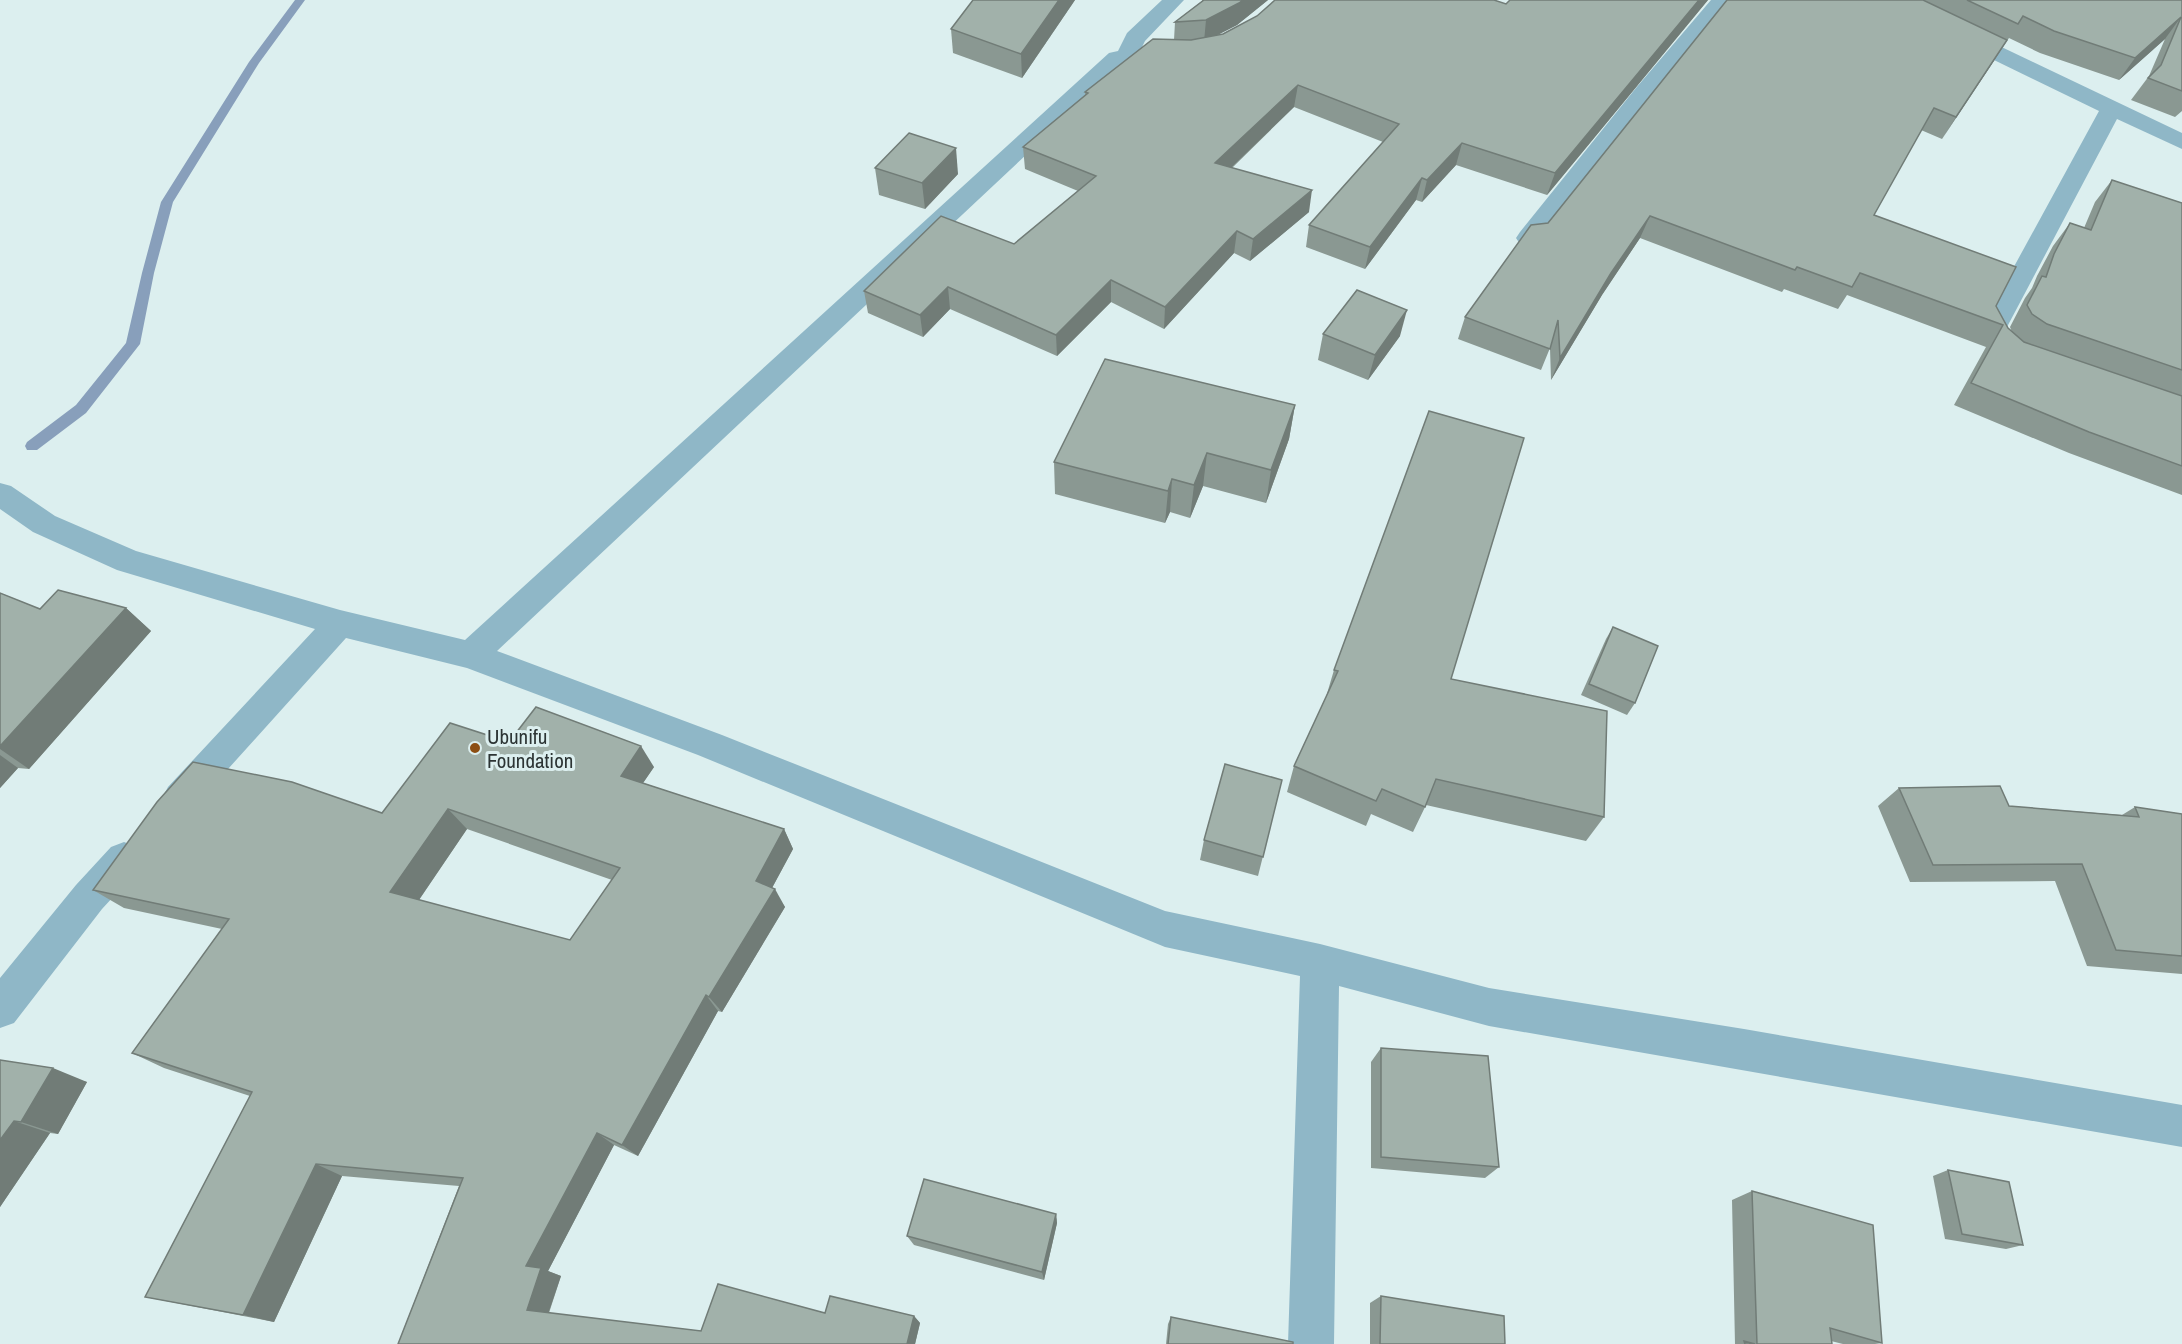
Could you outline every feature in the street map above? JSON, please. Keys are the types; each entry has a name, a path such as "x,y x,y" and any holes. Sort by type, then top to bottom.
{"street":[{"path":"1128,54 1135,38 1174,0"},
{"path":"1529,238 1644,93 1722,0"},
{"path":"1887,0 2182,142"},
{"path":"471,655 1117,58 1128,54 1203,52"},
{"path":"2029,358 2018,355 2002,343 1994,327 2111,109"},
{"path":"0,494 45,524 128,561 340,623 471,655 710,745 1165,929 1320,962 1489,1007 1756,1051 2182,1126"},
{"path":"0,1009 89,897 340,623"},
{"path":"1311,1344 1320,962"}],"building":[{"path":"973,0 1059,0 1021,54 951,29"},
{"path":"1204,0 1243,0 1206,20 1175,22"},
{"path":"1275,0 1494,0 1506,4 1510,0 1699,0 1555,173 1462,143 1427,180 1422,178 1370,247 1309,225 1399,124 1298,85 1215,163 1312,190 1253,239 1237,231 1165,307 1111,280 1056,335 948,287 920,315 864,291 941,216 1014,244 1096,176 1023,147 1088,93 1085,92 1153,39 1191,40 1223,34 1257,16"},
{"path":"1727,0 1923,0 2007,40 1956,117 1934,108 1874,215 2016,267 1996,306 2008,328 2024,342 2182,396 2182,466 2089,432 1971,383 2003,325 1860,273 1852,287 1797,267 1795,270 1650,216 1611,273 1560,358 1558,320 1550,349 1465,317 1531,225 1548,223"},
{"path":"1967,0 2182,0 2182,91 2148,78 2161,65 2181,17 2135,58 2054,31 2023,16 2018,24"},
{"path":"909,133 956,148 922,183 875,168"},
{"path":"2112,180 2182,203 2182,370 2047,324 2032,314 2027,305 2042,276 2046,277 2054,254 2070,223 2091,230"},
{"path":"1357,290 1407,310 1375,355 1323,334"},
{"path":"1105,359 1295,405 1271,470 1207,453 1194,485 1172,479 1168,491 1054,462"},
{"path":"1429,411 1524,438 1451,679 1607,711 1604,817 1436,779 1425,807 1382,789 1376,801 1294,766 1338,671 1334,670"},
{"path":"58,590 126,608 0,746 0,593 40,609"},
{"path":"1613,627 1658,646 1635,703 1589,684"},
{"path":"536,707 641,746 621,776 784,829 756,881 775,889 709,997 706,995 622,1145 597,1133 526,1266 541,1268 527,1310 701,1331 718,1284 825,1313 830,1296 914,1316 907,1344 398,1344 463,1178 316,1164 243,1315 145,1297 252,1092 132,1053 229,919 93,890 157,802 193,762 292,782 382,813 450,723 509,742","holes":["448,809 620,868 570,940 390,892"]},
{"path":"1225,764 1282,780 1263,857 1204,840"},
{"path":"2000,786 2009,806 2139,817 2135,807 2182,814 2182,956 2116,950 2082,864 1933,865 1899,788"},
{"path":"1381,1048 1488,1056 1499,1167 1381,1157"},
{"path":"0,1060 53,1068 21,1122 14,1121 0,1140"},
{"path":"1948,1170 2009,1182 2023,1245 1962,1234"},
{"path":"924,1179 1056,1214 1042,1272 907,1236"},
{"path":"1752,1191 1873,1225 1882,1343 1830,1328 1832,1344 1757,1344"},
{"path":"1381,1296 1504,1316 1505,1344 1380,1344"},
{"path":"1171,1317 1293,1342 1293,1344 1168,1344"}],"waterway":[{"path":"32,446 81,409 133,344 148,273 167,202 254,62 300,0"}],"place":[{"name":"Ubunifu Foundation","path":"475,748"}]}
